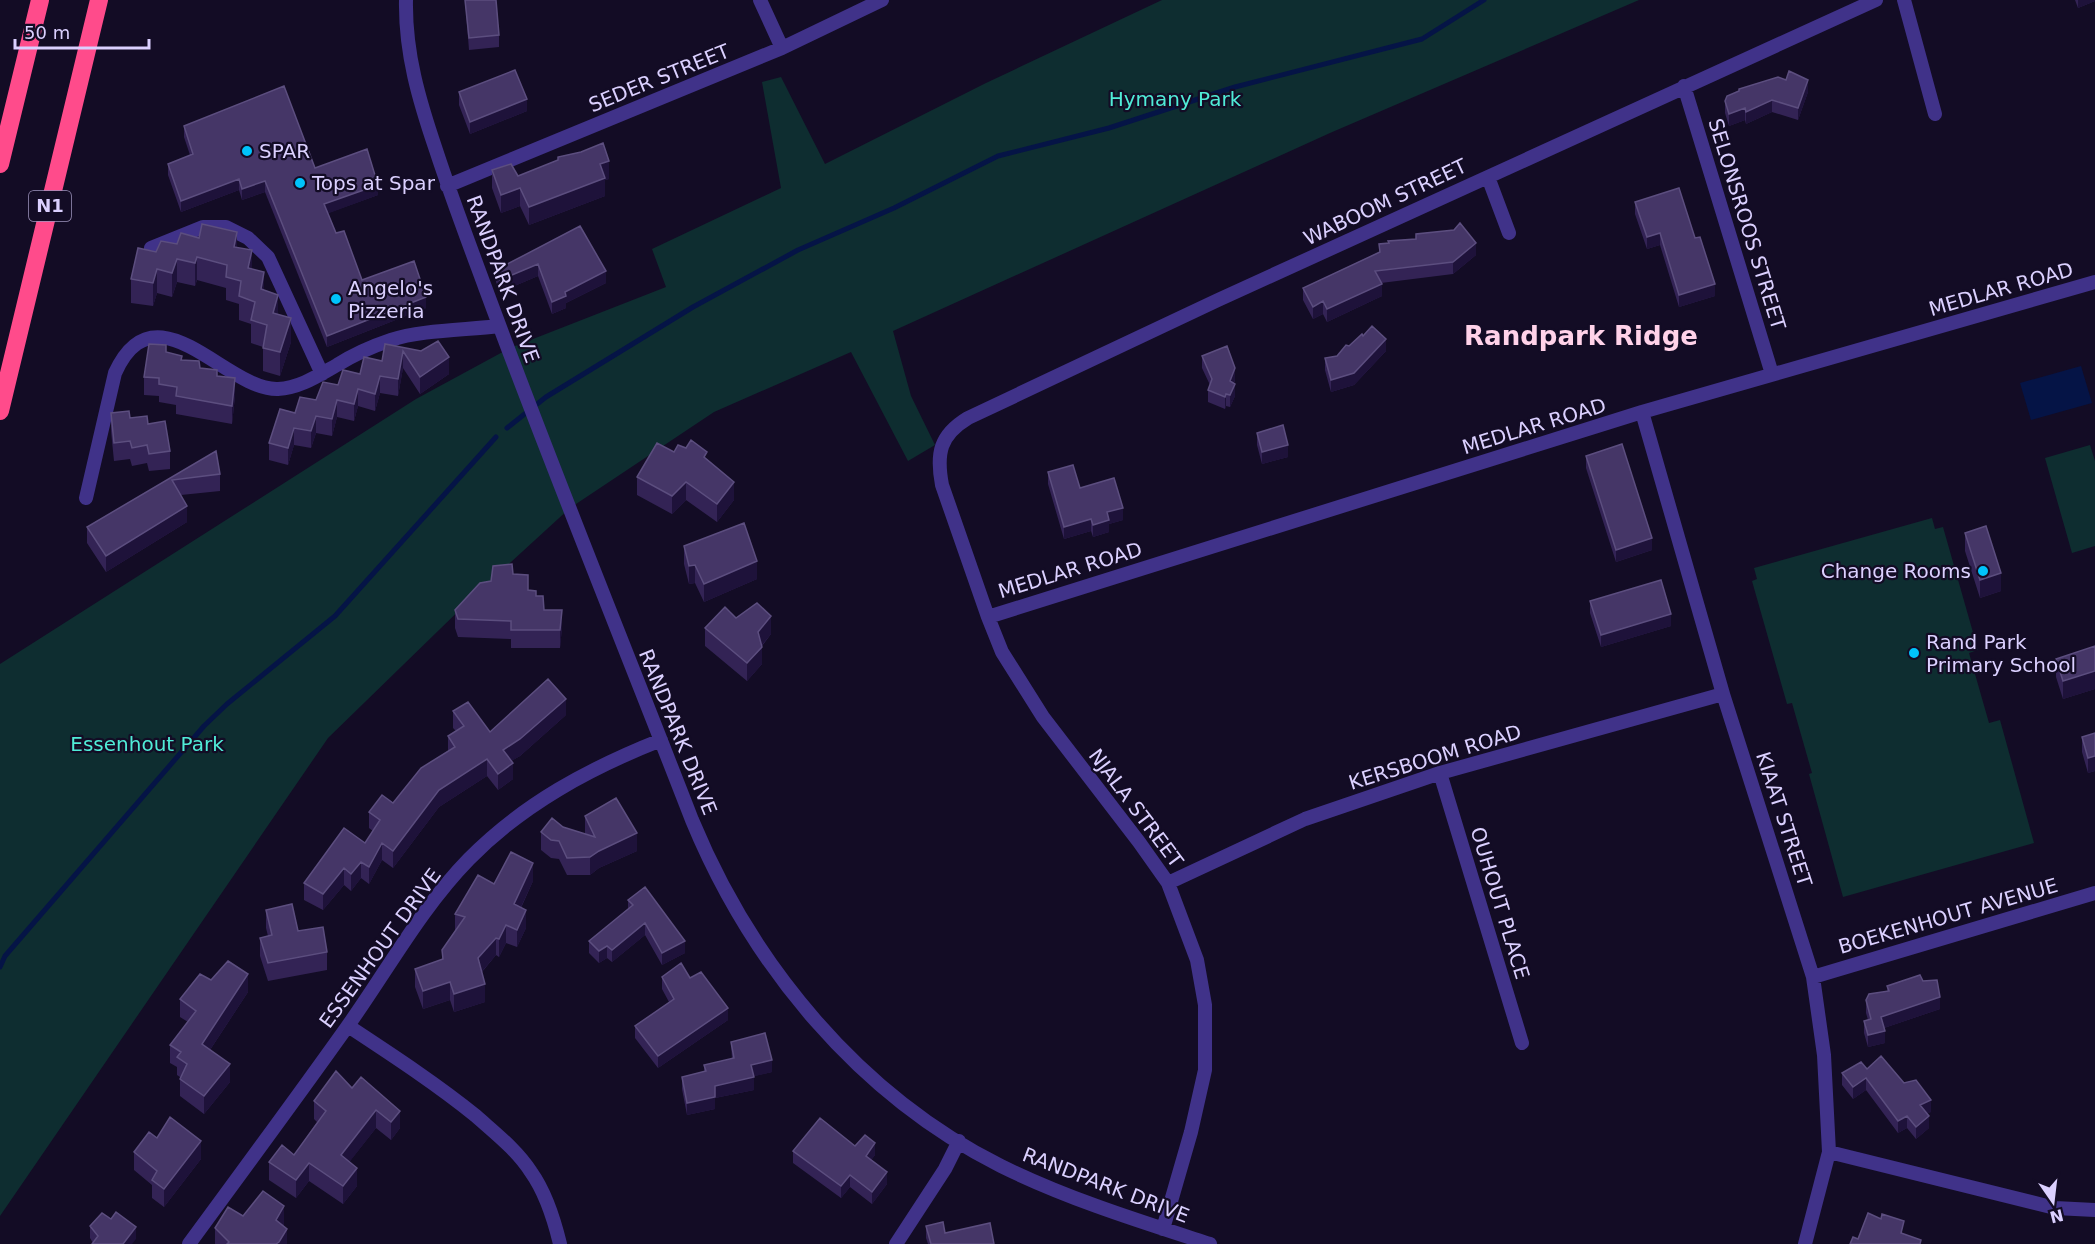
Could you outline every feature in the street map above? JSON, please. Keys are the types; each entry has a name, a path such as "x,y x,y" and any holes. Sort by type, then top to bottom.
{"highway":[{"path":"0,164 40,0"},
{"name":"N1","path":"0,411 99,0"}],"street":[{"name":"RANDPARK DRIVE","path":"406,0 407,46 422,109 447,186 535,420 709,862 734,909 769,963 814,1019 890,1093 923,1118 999,1165 1057,1191 1210,1244"},
{"path":"760,0 782,48"},
{"name":"SEDER STREET","path":"447,186 782,48 882,0"},
{"name":"WABOOM STREET","path":"939,467 945,437 955,426 968,418 1218,300 1876,0"},
{"path":"1904,0 1935,114"},
{"name":"SELONSROOS STREET","path":"1684,86 1772,374"},
{"path":"1488,177 1509,233"},
{"path":"152,248 203,228 226,227 249,238 268,257 322,374"},
{"name":"MEDLAR ROAD","path":"988,616 1642,412 2095,282"},
{"path":"86,498 115,373 123,356 134,346 160,337 181,342 261,386 277,389 294,386 322,374 337,364 390,340 411,335 499,326"},
{"name":"KIAAT STREET","path":"1642,412 1723,694 1813,977 1824,1055 1829,1152 1805,1244"},
{"name":"NJALA STREET","path":"939,467 947,502 1002,651 1044,717 1140,842 1168,883 1197,960 1205,1005 1205,1055 1198,1108 1163,1229"},
{"name":"KERSBOOM ROAD","path":"1168,883 1305,819 1440,773 1723,694"},
{"name":"ESSENHOUT DRIVE","path":"189,1244 348,1026 437,896 468,860 536,802 555,790 629,753 661,740"},
{"name":"OUHOUT PLACE","path":"1440,773 1522,1043"},
{"name":"BOEKENHOUT AVENUE","path":"1813,977 2095,893"},
{"path":"348,1026 442,1088 512,1149 531,1171 542,1191 560,1244"},
{"path":"896,1244 945,1169 959,1141"},
{"path":"1829,1152 2055,1208 2095,1210"}],"green space":[{"path":"1162,0 1639,0 1330,133 893,331 911,396 935,445 908,461 851,352 714,412 570,508 476,594 328,738 0,1216 0,664 416,399 510,348 666,287 652,249 781,188 762,82 781,77 825,164 986,83"},
{"path":"2090,445 2095,461 2095,546 2072,553 2045,458"},
{"path":"1932,518 1935,529 1943,527 1978,650 1969,653 1989,723 2000,720 2034,843 1843,897 1792,703 1787,704 1752,581 1757,579 1754,568"}],"shaded area":[{"path":"2081,366 2092,403 2031,420 2020,383"}],"building":[{"path":"465,0 496,0 499,35 469,38"},
{"path":"515,70 527,99 470,122 459,92"},
{"path":"1789,71 1808,80 1798,108 1772,100 1746,112 1745,108 1729,114 1725,101 1727,96 1739,89 1778,77 1786,80"},
{"path":"284,86 315,168 367,149 378,185 324,204 336,233 344,231 362,280 414,261 426,297 327,336 265,181 242,189 239,179 181,201 168,164 193,154 184,126"},
{"path":"603,143 609,161 600,164 605,178 529,207 520,188 501,195 492,170 511,164 518,176 558,160 558,157 581,152"},
{"path":"1679,188 1695,238 1700,237 1715,284 1679,295 1660,233 1647,237 1635,202"},
{"path":"1460,223 1476,243 1453,262 1375,271 1382,284 1327,309 1323,301 1313,307 1303,288 1380,252 1379,244 1416,239 1416,234 1454,230"},
{"path":"202,224 237,232 234,247 252,250 248,268 264,272 261,289 278,295 273,313 291,318 280,352 263,348 267,325 251,320 255,302 239,296 241,281 226,277 227,265 197,257 195,263 177,259 172,273 157,269 153,283 131,279 138,248 156,252 161,241 177,244 181,233 199,238"},
{"path":"580,226 606,271 565,292 566,296 552,302 538,264 500,280 496,270"},
{"path":"1372,326 1386,339 1354,373 1331,380 1325,358 1337,356 1346,345 1349,346 1362,334 1363,336"},
{"path":"438,341 449,357 420,377 403,351 398,379 380,376 375,394 358,389 354,404 337,400 332,419 316,416 311,431 294,428 288,448 269,443 280,409 295,413 300,397 316,400 323,382 338,385 343,370 360,374 364,357 382,361 385,344 421,351"},
{"path":"149,344 166,345 166,352 182,356 181,360 199,361 200,368 217,370 217,376 235,378 232,406 176,396 177,387 159,384 159,378 144,377"},
{"path":"1227,346 1235,368 1230,381 1235,384 1230,395 1226,394 1225,397 1208,390 1212,379 1202,356"},
{"path":"129,411 130,418 147,416 148,424 165,421 170,451 149,454 147,445 132,448 130,441 114,443 111,413"},
{"path":"1283,425 1288,445 1262,452 1257,433"},
{"path":"691,440 707,452 704,457 734,482 717,504 686,482 672,496 637,477 657,443 674,452 678,445 686,448"},
{"path":"1622,444 1652,538 1616,550 1586,456"},
{"path":"216,451 220,474 172,480 187,506 106,556 87,527"},
{"path":"1073,465 1080,488 1114,478 1123,508 1107,512 1109,520 1093,525 1091,519 1064,527 1048,472"},
{"path":"744,523 757,561 704,584 695,565 689,566 684,546"},
{"path":"1986,526 2001,573 1980,580 1965,533"},
{"path":"512,564 513,574 528,575 528,590 536,591 536,596 543,596 544,610 562,610 560,630 511,630 511,621 458,619 455,610 480,583 491,581 493,566"},
{"path":"1661,580 1671,614 1601,635 1590,601"},
{"path":"757,603 771,616 758,632 762,647 747,663 705,628 725,607 736,618"},
{"path":"2095,646 2095,671 2063,681 2056,659"},
{"path":"548,679 566,699 520,739 503,750 513,763 498,774 487,759 439,790 393,851 382,843 369,867 361,862 351,874 344,868 323,894 304,883 344,828 365,843 380,820 369,812 382,795 393,803 421,768 455,747 448,736 464,726 453,711 468,702 490,732"},
{"path":"2095,733 2095,756 2088,758 2082,737"},
{"path":"616,798 637,833 590,857 567,858 559,841 551,840 541,832 552,818 563,827 595,837 585,816"},
{"path":"511,852 533,863 514,904 526,910 517,930 506,925 499,939 496,938 478,958 485,984 454,994 450,982 423,991 415,969 443,959 442,950 465,917 455,914 478,875 494,884"},
{"path":"645,887 685,941 662,953 645,923 612,950 607,946 599,951 589,941 633,905 628,900"},
{"path":"292,904 298,931 323,927 327,952 268,963 260,938 272,935 266,910"},
{"path":"228,961 248,974 202,1044 230,1064 204,1096 180,1079 187,1064 177,1057 181,1052 170,1045 196,1011 180,999 200,974 211,980"},
{"path":"681,963 690,978 701,972 728,1008 658,1056 635,1026 674,999 662,977"},
{"path":"1920,975 1923,981 1937,980 1940,997 1881,1017 1885,1031 1868,1035 1864,1021 1871,1019 1866,1000 1869,994 1889,991 1887,986"},
{"path":"765,1033 772,1060 751,1065 754,1077 715,1086 715,1097 687,1103 682,1077 706,1071 704,1065 734,1058 731,1042"},
{"path":"1881,1056 1904,1083 1916,1080 1931,1100 1920,1105 1929,1116 1916,1127 1907,1116 1898,1121 1866,1078 1853,1087 1842,1073 1861,1062 1867,1069"},
{"path":"336,1071 352,1088 361,1077 400,1111 391,1122 376,1110 341,1155 357,1168 343,1186 309,1163 296,1180 269,1162 282,1145 294,1155 326,1111 314,1101"},
{"path":"170,1117 201,1141 164,1189 152,1180 157,1171 134,1152 149,1132 157,1138"},
{"path":"820,1118 855,1146 865,1135 875,1143 866,1156 887,1172 872,1192 850,1175 841,1186 793,1151"},
{"path":"263,1191 284,1206 276,1220 287,1229 279,1242 276,1244 227,1244 229,1242 215,1228 228,1207 243,1216"},
{"path":"116,1212 136,1227 123,1244 92,1244 98,1236 90,1226 102,1213 111,1219"},
{"path":"1868,1213 1881,1219 1882,1214 1904,1221 1901,1233 1921,1240 1920,1244 1850,1244 1853,1237 1858,1239"},
{"path":"943,1222 945,1233 990,1223 994,1244 931,1244 926,1226"}],"waterway":[{"path":"507,428 546,397 693,307 798,250 894,208 998,156 1109,128 1235,87 1422,39 1484,0"},
{"path":"0,967 5,956 204,726 227,704 335,616 496,437"}],"place":[{"name":"SPAR","path":"247,151"},
{"name":"Tops at Spar","path":"300,183"},
{"name":"Angelo's Pizzeria","path":"336,299"},
{"name":"Change Rooms","path":"1983,571"},
{"name":"Rand Park Primary School","path":"1914,653"}],"district":[{"name":"Randpark Ridge","path":"1581,336"}],"park label":[{"name":"Hymany Park","path":"1175,99"},
{"name":"Essenhout Park","path":"147,744"}]}
